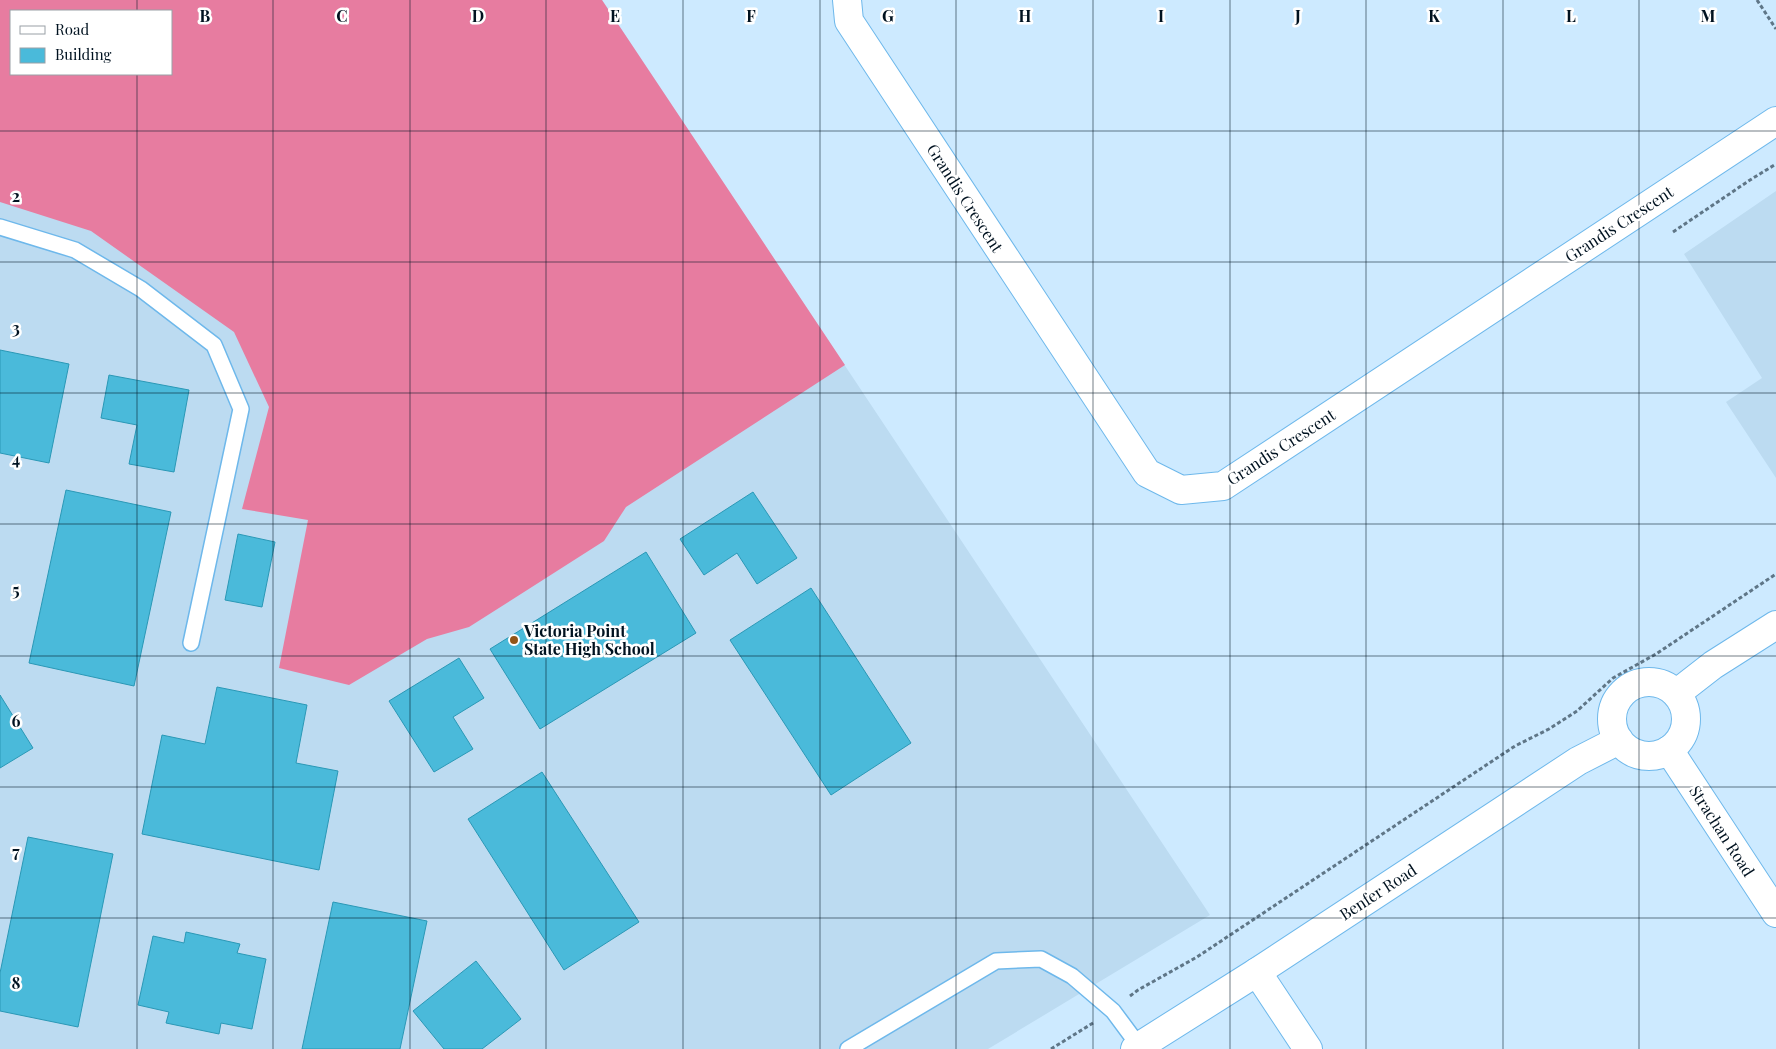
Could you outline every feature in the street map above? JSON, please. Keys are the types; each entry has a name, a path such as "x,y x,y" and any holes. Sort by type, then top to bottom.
{"street":[{"name":"Grandis Crescent","path":"847,0 850,21 1147,473 1181,490 1223,486 1776,121"},
{"path":"1676,693 1713,666 1776,625"},
{"path":"1642,682 1654,682 1666,686 1676,693 1686,713 1686,723 1683,734 1669,750 1659,755 1637,754 1619,740 1613,730 1612,717 1614,705 1620,694 1642,682"},
{"name":"Benfer Road","path":"1136,1048 1257,972 1578,761 1619,740"},
{"name":"Strachan Road","path":"1669,750 1776,912"},
{"path":"1257,972 1308,1049"}],"lane":[{"path":"0,227 75,250 141,290 214,345 241,409 191,643"},
{"path":"848,1049 996,961 1041,959 1072,976 1113,1010 1136,1048"}],"path":[{"path":"1757,0 1776,29"},
{"path":"1673,232 1776,164"},
{"path":"1051,1049 1113,1010 1138,990 1197,957 1515,746 1549,729 1577,710 1613,678 1656,654 1776,574"}],"shaded area":[{"name":"Victoria Point State High School","path":"0,0 602,0 1210,915 988,1049 0,1049"},
{"path":"0,0 602,0 845,365 626,507 604,541 469,627 427,639 349,685 279,668 308,520 242,509 269,407 234,332 91,231 0,202"},
{"path":"1776,191 1776,478 1726,402 1762,378 1684,254"}],"building":[{"path":"0,350 69,364 49,463 0,453"},
{"path":"109,375 189,390 174,472 129,464 137,425 101,418"},
{"path":"66,490 171,512 134,686 29,663"},
{"path":"753,492 797,558 757,584 737,553 704,575 680,539"},
{"path":"238,534 275,542 262,607 225,600"},
{"path":"646,552 696,633 540,729 490,649"},
{"path":"811,588 911,743 831,795 730,640"},
{"path":"459,658 484,698 453,717 473,749 434,772 389,701"},
{"path":"217,687 307,705 296,763 338,771 319,870 142,834 162,735 205,744"},
{"path":"0,695 33,748 0,768"},
{"path":"542,772 639,922 564,970 468,819"},
{"path":"28,837 113,854 78,1027 0,1011 0,973"},
{"path":"333,902 427,921 400,1049 302,1049"},
{"path":"186,932 240,944 237,953 266,959 252,1029 221,1023 219,1034 166,1023 169,1012 138,1005 153,936 184,943"},
{"path":"476,961 521,1019 482,1049 444,1049 413,1011"}],"place":[{"name":"Victoria Point State High School","path":"514,640"}]}
